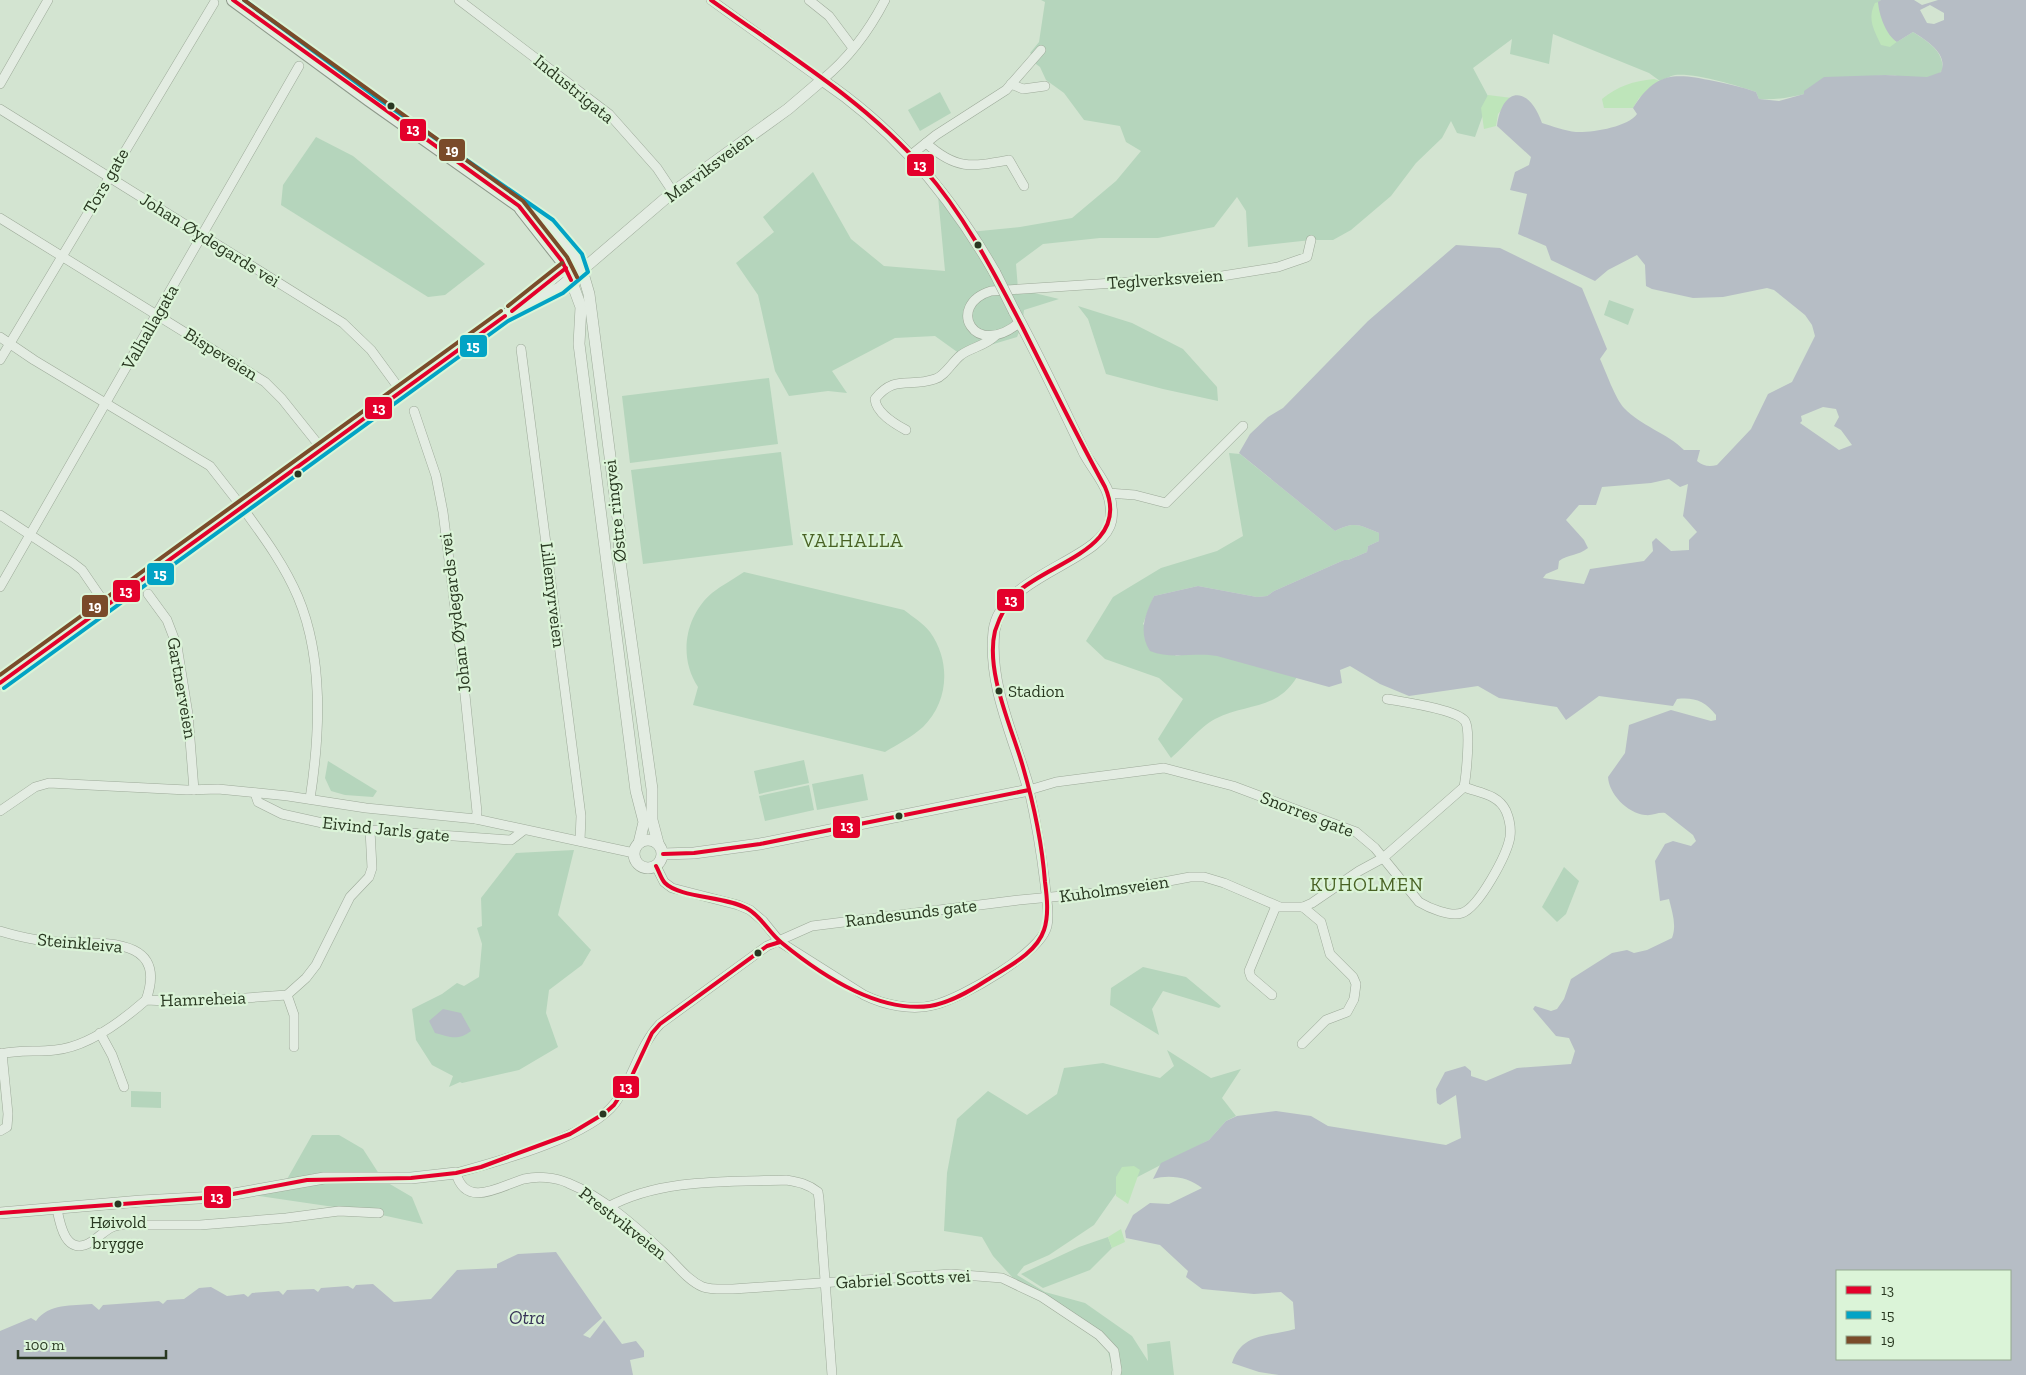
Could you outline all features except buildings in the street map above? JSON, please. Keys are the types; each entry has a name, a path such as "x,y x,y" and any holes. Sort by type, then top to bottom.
{"main road":[{"name":"Østre ringvei","path":"233,0 363,96 549,225 580,264"},
{"name":"Østre ringvei","path":"519,206 566,268 571,280"},
{"name":"Marviksveien","path":"0,683 106,605 238,502 322,449 512,312 566,268 580,264"},
{"name":"Marviksveien","path":"512,312 560,288 571,280 580,264"}],"street":[{"path":"0,84 48,0"},
{"name":"Industrigata","path":"459,0 609,114 657,168 673,192"},
{"path":"711,0 840,92 911,155 956,211 995,273 1085,454 1108,493 1111,508 1110,523 1099,538 1079,554 1016,594 1002,608 996,623 994,655 1001,702 1029,790 1040,837 1047,898"},
{"path":"809,0 829,16 853,48"},
{"name":"Marviksveien","path":"580,264 673,192 788,109 822,80 838,66 870,29 885,0"},
{"name":"Tors gate","path":"0,360 214,3"},
{"path":"911,155 926,143 982,107 1011,84 1041,50"},
{"name":"Valhallagata","path":"0,587 299,66"},
{"path":"1011,84 1023,89 1045,86"},
{"name":"Johan Øydegards vei","path":"0,109 347,326 371,350 401,391"},
{"path":"926,143 946,160 958,164 975,165 1009,160 1024,186"},
{"name":"Bispeveien","path":"0,218 63,255 274,389 322,449"},
{"name":"Teglverksveien","path":"994,336 977,333 970,326 967,317 973,300 981,294 991,291 1203,278 1247,272 1291,264 1307,257 1311,240"},
{"name":"Østre ringvei","path":"580,264 589,294 620,534 619,554 652,789 652,820 658,843"},
{"name":"Østre ringvei","path":"571,280 581,307 579,344 636,790 644,822 636,848"},
{"path":"906,430 884,415 877,407 875,399 887,386 938,379 970,348 988,342 994,336 1004,333 1020,322"},
{"path":"0,337 210,466 238,502 287,574 298,597 309,630 317,688 317,728 310,799"},
{"name":"Lillemyrveien","path":"521,349 581,816 580,841"},
{"name":"Johan Øydegards vei","path":"414,411 436,476 443,512 468,716 477,812 476,819"},
{"path":"1108,493 1135,495 1166,503 1244,426"},
{"path":"0,515 82,570 106,605"},
{"name":"Gartnerveien","path":"148,594 167,620 177,646 188,714 194,790"},
{"path":"1383,858 1419,902 1452,913 1461,914 1470,909 1483,892 1505,852 1510,837 1510,824 1506,810 1498,801 1489,795 1464,788 1468,758 1467,726 1465,721 1452,714 1387,699"},
{"name":"Snorres gate","path":"663,854 694,853 760,844 1029,790 1056,782 1156,768 1184,771 1233,786 1356,832 1367,840 1383,858"},
{"name":"Eivind Jarls gate","path":"0,811 35,787 49,783 255,793 366,808 476,819 580,841 636,848"},
{"name":"Kuholmsveien","path":"656,866 664,882 672,888 738,905 750,910 780,942 820,969 877,1001 902,1006 931,1006 954,998 987,980 1035,948 1044,934 1047,925 1047,898 1116,891 1190,877 1204,877 1238,888 1276,906 1292,908 1303,906 1312,903 1359,871 1383,858 1464,788"},
{"name":"Eivind Jarls gate","path":"255,793 258,802 282,814 370,830 511,840 524,830"},
{"path":"294,1047 294,1015 287,995 306,978 316,965 350,897 369,877 372,868 370,830"},
{"path":"647,839 658,843 663,854 656,866 646,868 641,866 634,858 636,848 647,839"},
{"name":"Randesunds gate","path":"780,942 812,926 1047,898"},
{"path":"1272,995 1251,978 1249,971 1276,906"},
{"path":"1302,1044 1326,1020 1347,1012 1354,1000 1356,984 1353,977 1330,954 1321,922 1303,906"},
{"name":"Steinkleiva","path":"0,931 30,939 113,944 132,948 146,962 149,970 150,990 146,1000"},
{"path":"0,1213 141,1201 217,1198 324,1178 411,1178 456,1174 529,1150 595,1121 614,1105 629,1082 652,1033 660,1024 767,946 780,942"},
{"name":"Hamreheia","path":"1,1053 71,1048 84,1043 131,1014 146,1000 189,1002 287,995"},
{"path":"100,1033 112,1055 124,1087"},
{"path":"0,1131 7,1127 8,1114 1,1053"},
{"name":"Prestvikveien","path":"456,1174 466,1189 483,1194 525,1179 560,1180 579,1188 608,1207 653,1243 686,1275 704,1287"},
{"path":"608,1207 634,1197 682,1184 786,1180 801,1182 818,1192 832,1375"},
{"path":"57,1208 64,1236 70,1242 81,1245 91,1242 109,1228 121,1225 200,1226 286,1218 339,1210 379,1213"},
{"name":"Gabriel Scotts vei","path":"704,1287 725,1289 951,1274 1002,1278 1042,1297 1109,1343 1117,1361 1116,1375"}],"shaded area":[{"path":"1041,0 1881,0 1878,3 1897,42 1913,32 1934,47 1940,57 1943,70 1930,77 1915,78 1884,75 1868,77 1806,94 1775,99 1759,99 1756,92 1704,78 1675,75 1660,81 1649,73 1553,34 1549,64 1510,54 1512,39 1473,68 1489,98 1475,137 1457,133 1451,121 1442,138 1416,163 1391,196 1351,230 1333,240 1311,240 1248,247 1246,211 1237,197 1214,227 1158,238 1100,238 1043,244 1016,264 1018,289 1059,299 1024,310 1022,325 1017,337 960,354 935,336 895,338 832,371 847,393 828,391 789,396 775,371 758,295 736,263 774,232 763,217 813,172 851,239 884,266 945,271 937,185 970,232 1020,227 1072,218 1116,181 1141,151 1126,142 1120,126 1084,120 1064,93 1046,80 1040,67 1036,64 1035,57 1030,53 1039,42 1045,2"},
{"path":"940,92 951,113 920,131 908,110"},
{"path":"316,137 353,156 485,264 445,295 428,297 281,205 283,185"},
{"path":"1609,300 1634,309 1628,325 1604,315"},
{"path":"1078,306 1132,323 1183,349 1217,387 1218,401 1106,374 1088,319"},
{"path":"769,378 778,444 630,463 622,396"},
{"path":"781,452 793,545 643,564 631,470"},
{"path":"1229,453 1240,454 1335,531 1352,525 1362,526 1379,533 1379,541 1368,546 1367,552 1344,560 1274,591 1267,596 1257,597 1198,586 1154,596 1143,624 1176,656 1206,654 1221,656 1252,663 1297,677 1280,696 1260,705 1227,714 1210,722 1171,758 1158,739 1183,699 1159,678 1105,659 1086,641 1113,597 1161,568 1217,551 1243,536"},
{"path":"744,572 904,610 918,620 930,632 937,643 944,668 942,694 932,717 914,734 885,752 693,705 698,687 688,663 687,637 690,625 703,602 712,593"},
{"path":"804,760 809,783 759,794 754,771"},
{"path":"328,761 377,791 373,797 345,795 331,791 325,778"},
{"path":"863,774 868,800 817,810 812,784"},
{"path":"809,785 814,810 765,821 759,796"},
{"path":"574,850 558,915 591,950 582,965 549,990 546,1013 558,1047 519,1070 460,1082 449,1087 453,1076 432,1065 416,1040 412,1009 442,994 457,983 464,986 479,977 482,944 477,928 482,926 481,898 516,853"},
{"path":"1564,867 1579,881 1566,914 1557,922 1542,907"},
{"path":"1143,967 1186,977 1221,1006 1219,1008 1163,991 1152,1009 1159,1035 1110,1005 1111,988"},
{"path":"1167,1050 1211,1078 1241,1069 1222,1098 1236,1116 1226,1121 1209,1140 1122,1185 1094,1225 1049,1255 1024,1266 1017,1275 1045,1292 1085,1303 1132,1336 1148,1361 1147,1344 1170,1341 1174,1375 1117,1375 1113,1373 1107,1347 1013,1278 993,1256 982,1237 944,1231 947,1173 957,1119 988,1091 1027,1115 1057,1094 1064,1068 1103,1063 1160,1078 1174,1066"},
{"path":"131,1091 161,1092 161,1108 131,1107"},
{"path":"312,1135 339,1135 363,1149 383,1180 412,1197 423,1224 368,1212 219,1190 286,1181"},
{"path":"1108,1237 1112,1248 1090,1270 1043,1288 1021,1274 1079,1247"}],"sand":[{"path":"1882,1 1895,40 1898,41 1890,47 1881,45 1872,24 1875,3"},
{"path":"1654,79 1660,81 1639,98 1633,108 1604,108 1602,99 1620,87"},
{"path":"1488,95 1512,98 1498,114 1496,126 1484,129 1481,108"},
{"path":"1134,1166 1140,1170 1128,1204 1116,1196 1116,1177 1122,1167"},
{"path":"1121,1229 1125,1242 1112,1248 1108,1237"}],"water":[{"path":"1881,0 1914,0 1922,5 1938,0 2026,0 2026,1375 1279,1375 1259,1372 1232,1363 1236,1353 1249,1341 1257,1337 1295,1329 1293,1302 1281,1292 1254,1294 1202,1289 1186,1277 1188,1271 1160,1245 1126,1238 1125,1231 1133,1215 1150,1203 1169,1204 1202,1188 1185,1179 1166,1177 1153,1179 1161,1163 1209,1140 1226,1121 1237,1116 1276,1111 1311,1116 1328,1126 1446,1145 1461,1138 1456,1095 1440,1105 1437,1103 1436,1089 1445,1072 1465,1066 1471,1071 1471,1076 1486,1081 1517,1068 1571,1064 1575,1051 1569,1038 1556,1036 1533,1009 1535,1006 1551,1011 1557,1009 1564,999 1571,979 1612,953 1627,950 1634,953 1647,950 1672,938 1674,928 1673,914 1669,899 1660,901 1655,861 1665,844 1673,841 1691,846 1696,841 1693,835 1665,813 1648,815 1632,811 1615,796 1608,777 1625,753 1629,725 1671,710 1711,721 1716,720 1716,715 1708,706 1694,699 1677,699 1673,706 1599,696 1566,720 1557,707 1499,698 1478,686 1409,696 1380,684 1350,666 1340,670 1342,683 1329,687 1217,656 1158,654 1150,651 1144,637 1144,624 1154,596 1198,586 1257,597 1267,596 1274,591 1344,560 1367,552 1368,546 1379,541 1379,533 1362,526 1352,525 1335,531 1239,453 1250,434 1268,417 1283,408 1368,321 1456,245 1500,248 1582,288 1607,349 1600,359 1614,392 1624,408 1638,420 1670,439 1684,450 1700,450 1697,461 1699,463 1706,466 1717,465 1751,429 1768,394 1792,382 1815,336 1812,325 1805,315 1774,290 1767,288 1723,297 1693,298 1652,289 1646,286 1645,265 1637,255 1608,270 1595,281 1551,260 1546,246 1518,234 1527,194 1510,190 1515,172 1529,165 1531,157 1497,126 1500,113 1504,104 1516,95 1530,102 1542,123 1563,130 1583,132 1618,126 1632,119 1637,114 1633,108 1650,87 1658,81 1677,76 1740,87 1756,92 1759,99 1779,101 1804,94 1804,91 1824,77 1885,75 1927,77 1941,72 1942,59 1935,48 1913,32 1897,42 1890,35 1880,13 1878,2","holes":["1930,5 1944,13 1944,20 1934,24 1927,23 1920,10","1823,407 1836,409 1839,417 1834,426 1841,430 1852,445 1839,450 1800,423 1802,421 1801,416","1669,479 1680,487 1688,484 1683,516 1697,532 1689,540 1689,550 1671,551 1656,538 1652,542 1653,551 1644,561 1590,569 1584,584 1543,578 1546,574 1558,569 1559,561 1588,548 1584,540 1566,520 1579,505 1596,505 1602,487 1651,483"]},
{"path":"443,1009 461,1013 471,1031 458,1037 435,1033 429,1021"},
{"name":"Otra","path":"556,1252 602,1318 583,1335 590,1338 604,1320 622,1344 636,1341 644,1351 644,1357 630,1360 633,1375 0,1375 0,1331 31,1318 36,1321 47,1311 61,1306 92,1304 99,1310 103,1305 159,1301 163,1304 167,1300 184,1299 199,1288 211,1287 227,1296 244,1294 248,1297 252,1293 279,1291 283,1295 287,1290 314,1289 318,1292 321,1288 348,1286 353,1289 356,1285 373,1284 394,1302 431,1299 457,1270 497,1268 497,1264 518,1254"}],"transit line":[{"name":"13","path":"233,0 519,206 562,261 571,280"},
{"name":"15","path":"4,688 508,321 563,293 588,272 582,254 553,220 373,95 244,0"},
{"name":"19","path":"244,0 523,201 567,257 577,277"},
{"name":"13","path":"656,866 665,883 672,888 748,909 757,916 777,939 814,967 851,989 870,998 890,1004 910,1007 930,1006 945,1002 974,988 1028,953 1040,939 1044,930 1047,918 1047,900 1040,838 1034,810 997,682 993,647 995,631 1005,609 1020,590 1085,550 1099,538 1108,524 1110,507 1105,487 1022,326 977,245 939,187 901,144 850,99 711,0"},
{"name":"19","path":"508,306 562,263"},
{"name":"13","path":"512,311 566,268"},
{"name":"19","path":"0,675 501,311"},
{"name":"13","path":"0,683 505,316"},
{"name":"13","path":"663,854 694,853 760,844 1029,790"},
{"name":"13","path":"0,1213 217,1197 307,1180 411,1178 456,1173 481,1167 570,1134 605,1113 614,1105 629,1082 652,1033 660,1024 767,946 780,942"}],"place":[{"name":"Stadion","path":"999,691"},
{"name":"Høivold brygge","path":"118,1204"}],"district":[{"name":"VALHALLA","path":"853,540"},
{"name":"KUHOLMEN","path":"1367,884"}]}
